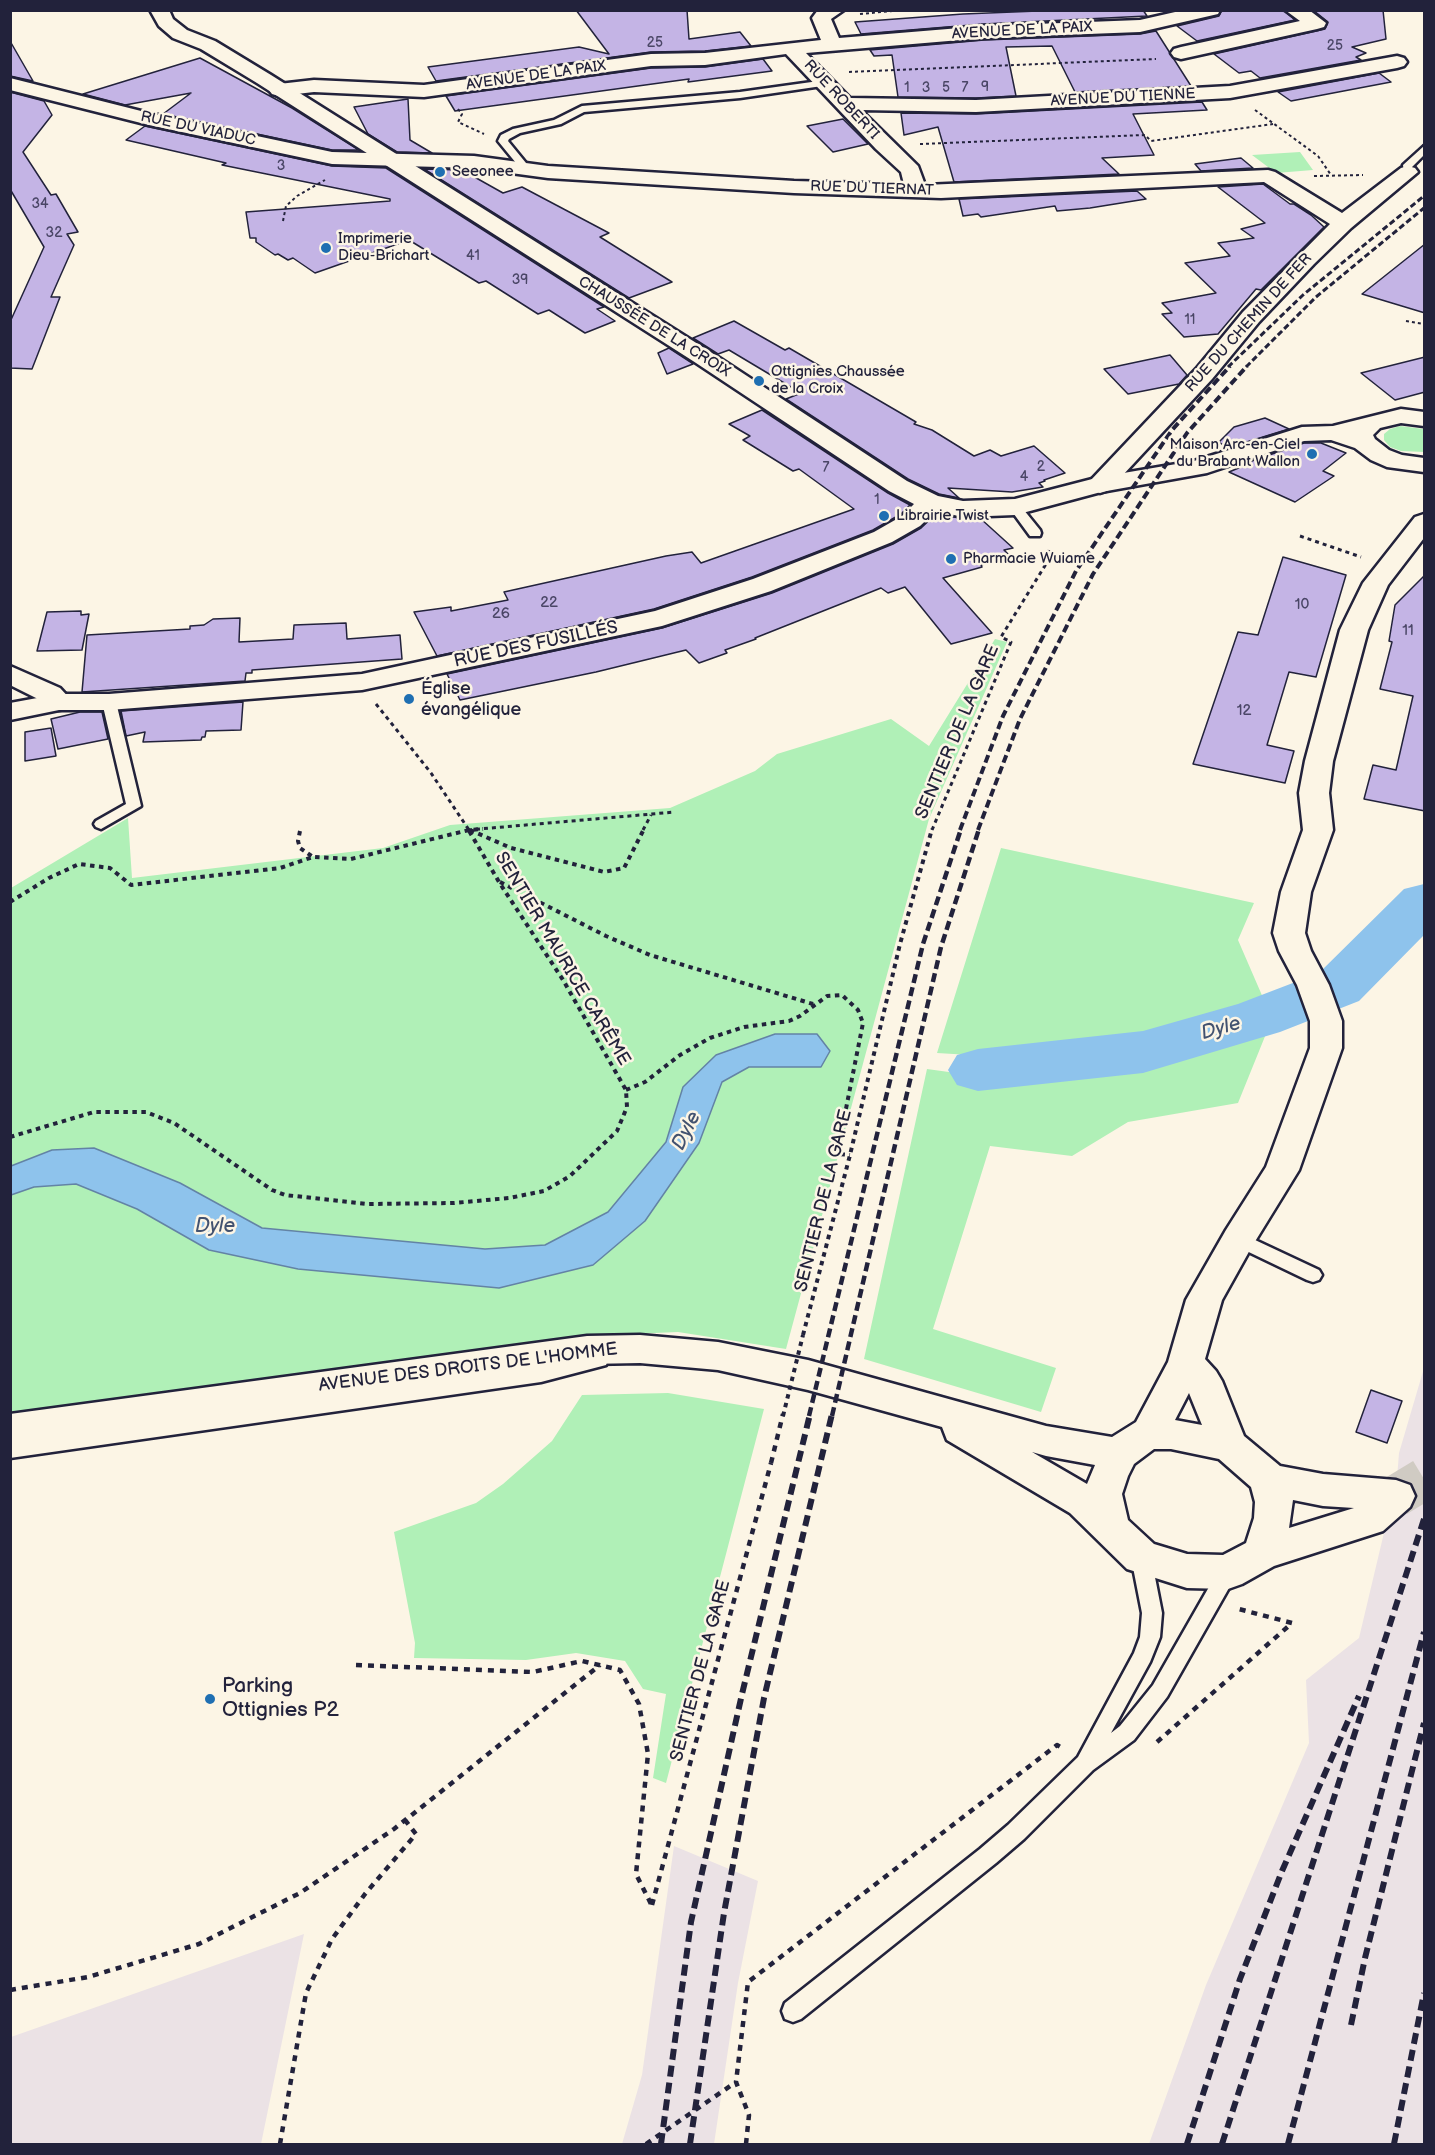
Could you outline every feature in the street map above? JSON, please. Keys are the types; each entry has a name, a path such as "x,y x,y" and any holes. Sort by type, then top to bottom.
{"street":[{"name":"CHAUSSÉE DE LA CROIX","path":"159,10 165,22 180,34 208,45 279,90 379,159 701,356 897,486 930,502 963,508 1015,507 1100,485 1198,468 1302,434 1365,435 1380,455 1396,462 1425,481"},
{"name":"CHAUSSÉE DE LA CROIX","path":"172,10 208,45"},
{"name":"RUE ROBERTI","path":"791,48 832,44 822,18 828,12 835,10"},
{"name":"AVENUE DE LA PAIX","path":"832,44 984,32 1140,26 1211,10"},
{"path":"1172,56 1317,23 1294,10"},
{"name":"RUE ROBERTI","path":"791,48 883,145 911,170 916,191"},
{"name":"AVENUE DE LA PAIX","path":"279,90 314,86 424,91 651,60 705,59 791,48"},
{"name":"AVENUE DU TIENNE","path":"846,104 976,106 1230,92 1397,62"},
{"name":"RUE DU VIADUC","path":"10,84 58,98 149,119 332,158 379,159"},
{"name":"RUE DU TIERNAT","path":"379,159 474,162 519,169 794,186 941,192 1268,176"},
{"name":"RUE DU CHEMIN DE FER","path":"1100,485 1204,374 1251,317 1342,224 1407,173"},
{"path":"1268,176 1342,224"},
{"path":"1365,435 1381,419 1420,416"},
{"path":"1396,462 1425,465"},
{"name":"RUE DES FUSILLÉS","path":"10,712 59,702 109,702 362,682 662,618 762,585 883,537 911,521 930,502"},
{"path":"1269,1480 1323,1490 1396,1496 1369,1520 1262,1553 1228,1572 1187,1571 1141,1557 1110,1526 1103,1494 1186,1363 1204,1300 1238,1239 1282,1170 1326,1048 1326,1021 1313,985 1288,933 1296,892 1318,830 1314,793 1319,761 1354,630 1376,583 1388,565 1425,522"},
{"path":"10,674 50,694 59,702"},
{"name":"AVENUE DES DROITS DE L'HOMME","path":"10,1429 587,1350 640,1349 752,1362 857,1387 1046,1441 1134,1443"},
{"path":"1186,1363 1203,1381 1229,1446"},
{"name":"AVENUE DES DROITS DE L'HOMME","path":"922,1407 1084,1502 1110,1526"},
{"path":"1134,1443 1171,1434 1229,1446 1253,1464 1269,1480 1274,1502 1274,1518 1262,1553"}],"lane":[{"path":"519,169 521,163 503,141 509,134 557,122 592,106 740,95 821,78"},
{"path":"1407,173 1407,167 1425,149"},
{"path":"1015,507 1035,533"},
{"path":"101,824 134,806 109,702"},
{"path":"1238,1239 1313,1275"},
{"path":"10,1450 541,1375 640,1349"},
{"path":"1086,1764 1102,1729 1143,1656 1150,1637 1152,1613 1141,1557"},
{"path":"793,2011 988,1856 1086,1764 1127,1733 1160,1690 1228,1572"}],"path":[{"path":"821,78 1172,56"},
{"path":"444,89 462,114 458,122 503,141"},
{"path":"883,145 1145,135 1151,141 1273,124"},
{"path":"283,222 286,206 297,196 379,159"},
{"path":"1268,176 1407,173"},
{"path":"1406,321 1425,324"},
{"name":"SENTIER DE LA GARE","path":"600,1665 620,1670 639,1704 648,1754 636,1874 652,1905 771,1463 850,1155 900,944 935,819 1011,642 1001,637 1046,564 1050,544 1035,533"},
{"path":"1300,536 1388,565"},
{"name":"SENTIER MAURICE CARÊME","path":"10,1137 94,1112 146,1112 174,1123 273,1190 285,1195 368,1204 454,1203 509,1198 544,1191 570,1176 617,1131 627,1107 626,1090 563,980 499,882 469,830 431,774 373,700 362,682"},
{"path":"10,902 49,878 79,864 110,868 131,885 280,868 313,857 351,859 469,830 675,812"},
{"path":"469,830 511,848 604,872 624,868 651,814"},
{"path":"300,831 298,841 300,848 313,857"},
{"path":"499,882 606,936 650,955 814,1004"},
{"path":"626,1090 645,1082 680,1055 710,1038 744,1027 789,1021 800,1016 826,996 842,995 858,1010 863,1023 837,1154 850,1155"},
{"path":"356,1665 533,1672 582,1660 600,1665"},
{"path":"10,1990 88,1977 199,1944 300,1893 405,1820 600,1665"},
{"path":"280,2145 306,1993 332,1939 365,1894 416,1834 405,1820"},
{"path":"646,2145 736,2082 749,2115 746,2145"}],"shaded area":[{"path":"1424,1368 1424,2144 1149,2144 1206,1985 1309,1743 1306,1680 1359,1638 1397,1478 1399,1453"},
{"path":"674,1846 758,1881 738,1983 714,2144 622,2144 642,2075"},
{"path":"304,1934 261,2144 11,2144 11,2037"}],"green space":[{"path":"1300,152 1313,170 1276,173 1252,155"},
{"path":"1400,426 1424,429 1424,452 1401,451 1390,447 1384,440 1384,434"},
{"path":"995,639 1007,642 929,819 786,1349 678,1332 583,1336 11,1416 11,888 128,818 132,878 383,848 450,825 670,808 755,771 777,754 891,719 929,746"},
{"path":"1001,848 1254,903 1238,940 1264,1000 1112,1047 1003,1057 937,1053"},
{"path":"1270,1024 1238,1103 1128,1122 1072,1156 990,1146 933,1329 1056,1368 1041,1412 864,1359 927,1069 985,1077 1148,1058"},
{"path":"668,1393 764,1409 666,1783 653,1778 666,1694 643,1689 625,1661 576,1653 526,1660 414,1658 415,1643 394,1532 476,1503 503,1484 552,1441 582,1395"}],"water":[{"name":"Dyle","path":"775,1034 817,1034 830,1051 821,1067 749,1067 722,1082 699,1143 645,1221 593,1265 499,1288 298,1269 209,1250 137,1209 76,1184 34,1187 11,1195 11,1166 52,1150 94,1148 180,1183 262,1228 485,1249 545,1245 608,1212 666,1142 683,1087 716,1055"}],"building":[{"path":"576,10 687,10 689,39 740,32 751,46 705,51 651,52 436,81 428,67 579,47 609,54"},
{"path":"1143,10 1147,16 984,24 861,34 855,22 963,14"},
{"path":"1222,10 1283,10 1295,20 1197,41 1177,26 1219,16"},
{"path":"1313,10 1383,10 1386,39 1352,47 1366,53 1356,57 1361,60 1260,78 1251,71 1239,73 1214,54 1325,29 1328,22"},
{"path":"1156,31 1191,86 1075,92 1052,46 1006,47 1016,96 898,97 892,55 874,56 870,50 984,40 1140,34"},
{"path":"10,41 33,81 10,76"},
{"path":"200,58 292,108 359,150 332,150 163,114 191,93 125,105 83,94"},
{"path":"763,59 772,71 688,82 689,79 455,111 446,96 651,68 705,67"},
{"path":"1379,73 1391,82 1291,101 1278,92"},
{"path":"10,92 44,101 52,115 23,152 51,195 56,194 78,232 67,234 74,245 51,297 60,297 32,369 10,368 10,322 44,247 10,189"},
{"path":"408,99 410,140 432,153 397,152 368,134 354,107"},
{"path":"1202,102 1207,110 1133,114 1154,155 1102,158 1119,174 954,182 938,127 904,135 901,113 976,114"},
{"path":"843,119 868,144 833,152 807,126"},
{"path":"145,126 332,166 386,168 604,307 597,309 615,321 585,333 549,310 538,314 486,281 479,283 409,240 315,273 293,258 288,260 278,254 275,255 256,242 256,238 250,238 246,212 390,201 390,199 222,165 226,163 126,140"},
{"path":"1241,158 1253,168 1201,171 1195,164"},
{"path":"424,169 462,170 503,193 522,187 609,233 600,237 672,282 629,298"},
{"path":"1263,184 1290,204 1294,204 1311,215 1324,227 1261,290 1256,289 1218,334 1184,337 1162,314 1172,313 1162,303 1216,293 1185,263 1230,256 1218,243 1254,238 1241,229 1265,223 1218,187"},
{"path":"1137,191 1146,199 1057,211 1055,206 981,217 978,214 963,216 959,199"},
{"path":"1425,244 1425,313 1362,294 1381,279"},
{"path":"734,321 785,350 789,348 916,422 914,424 932,430 974,456 990,450 1001,456 1034,446 1065,473 1039,483 1043,487 1012,492 948,488 959,498 939,494 908,479 786,399 801,393 729,350 718,354 693,338"},
{"path":"669,348 693,364 667,374 658,353"},
{"path":"1170,355 1187,375 1179,384 1128,394 1104,369"},
{"path":"1425,357 1425,392 1395,400 1361,373"},
{"path":"762,410 910,505 901,514 873,530 752,577 654,609 437,656 414,612 451,607 451,611 508,600 504,592 666,556 692,552 701,563 854,509 799,469 793,471 743,440 750,436 729,424"},
{"path":"1265,418 1289,429 1227,448 1219,442 1234,427"},
{"path":"1304,443 1321,443 1346,453 1323,471 1334,476 1295,502 1229,472 1248,464 1246,463"},
{"path":"937,513 963,519 981,519 1013,548 1004,550 1010,556 943,578 992,633 951,644 905,587 888,593 881,588 725,650 727,653 699,663 686,650 596,672 460,700 447,674 662,628 772,593 893,544 921,528"},
{"path":"1283,557 1346,575 1316,677 1289,672 1267,745 1294,751 1285,783 1193,764 1238,632 1258,635"},
{"path":"1425,575 1425,811 1364,799 1373,765 1396,770 1413,696 1380,689 1392,642 1389,641 1395,605"},
{"path":"81,611 81,615 89,614 82,650 37,651 47,612"},
{"path":"240,618 239,642 293,639 294,625 346,623 347,639 400,635 402,659 252,670 252,673 246,673 245,681 82,692 87,635 190,629 190,626 204,625 213,619"},
{"path":"243,702 241,730 206,731 205,737 201,740 143,742 145,732 126,736 121,711"},
{"path":"80,712 102,712 108,739 58,749 51,719"},
{"path":"51,728 56,756 25,761 25,732"},
{"path":"1371,1390 1402,1401 1387,1443 1356,1432"}],"waterway":[{"name":"Dyle","path":"978,1070 1143,1052 1259,1018 1339,987 1424,902"}],"tunnel":[{"path":"1396,1496 1424,1479"}],"railway":[{"path":"1228,367 1303,295 1424,196"},
{"path":"1247,366 1316,297 1424,208"},
{"path":"960,830 1003,716 1076,571 1172,430 1230,366"},
{"path":"978,830 1020,719 1093,574 1187,433 1247,366"},
{"path":"809,1416 923,944 961,829"},
{"path":"832,1416 941,947 979,829"},
{"path":"661,2144 691,1922 742,1694 810,1414"},
{"path":"690,2144 724,1913 764,1698 832,1414"},
{"path":"1222,2144 1424,1519"},
{"path":"1288,2144 1424,1632"},
{"path":"1187,2144 1240,1979 1282,1871 1359,1696"},
{"path":"1351,2025 1365,1958 1424,1723"},
{"path":"1394,2144 1424,1993"}],"place":[{"name":"Seeonee","path":"440,172"},
{"name":"Imprimerie Dieu-Brichart","path":"326,248"},
{"name":"Ottignies Chaussée de la Croix","path":"759,381"},
{"name":"Maison Arc-en-Ciel du Brabant Wallon","path":"1312,454"},
{"name":"Librairie Twist","path":"884,516"},
{"name":"Pharmacie Wuiame","path":"951,559"},
{"name":"Église évangélique","path":"409,699"},
{"name":"Parking Ottignies P2","path":"210,1699"}]}
